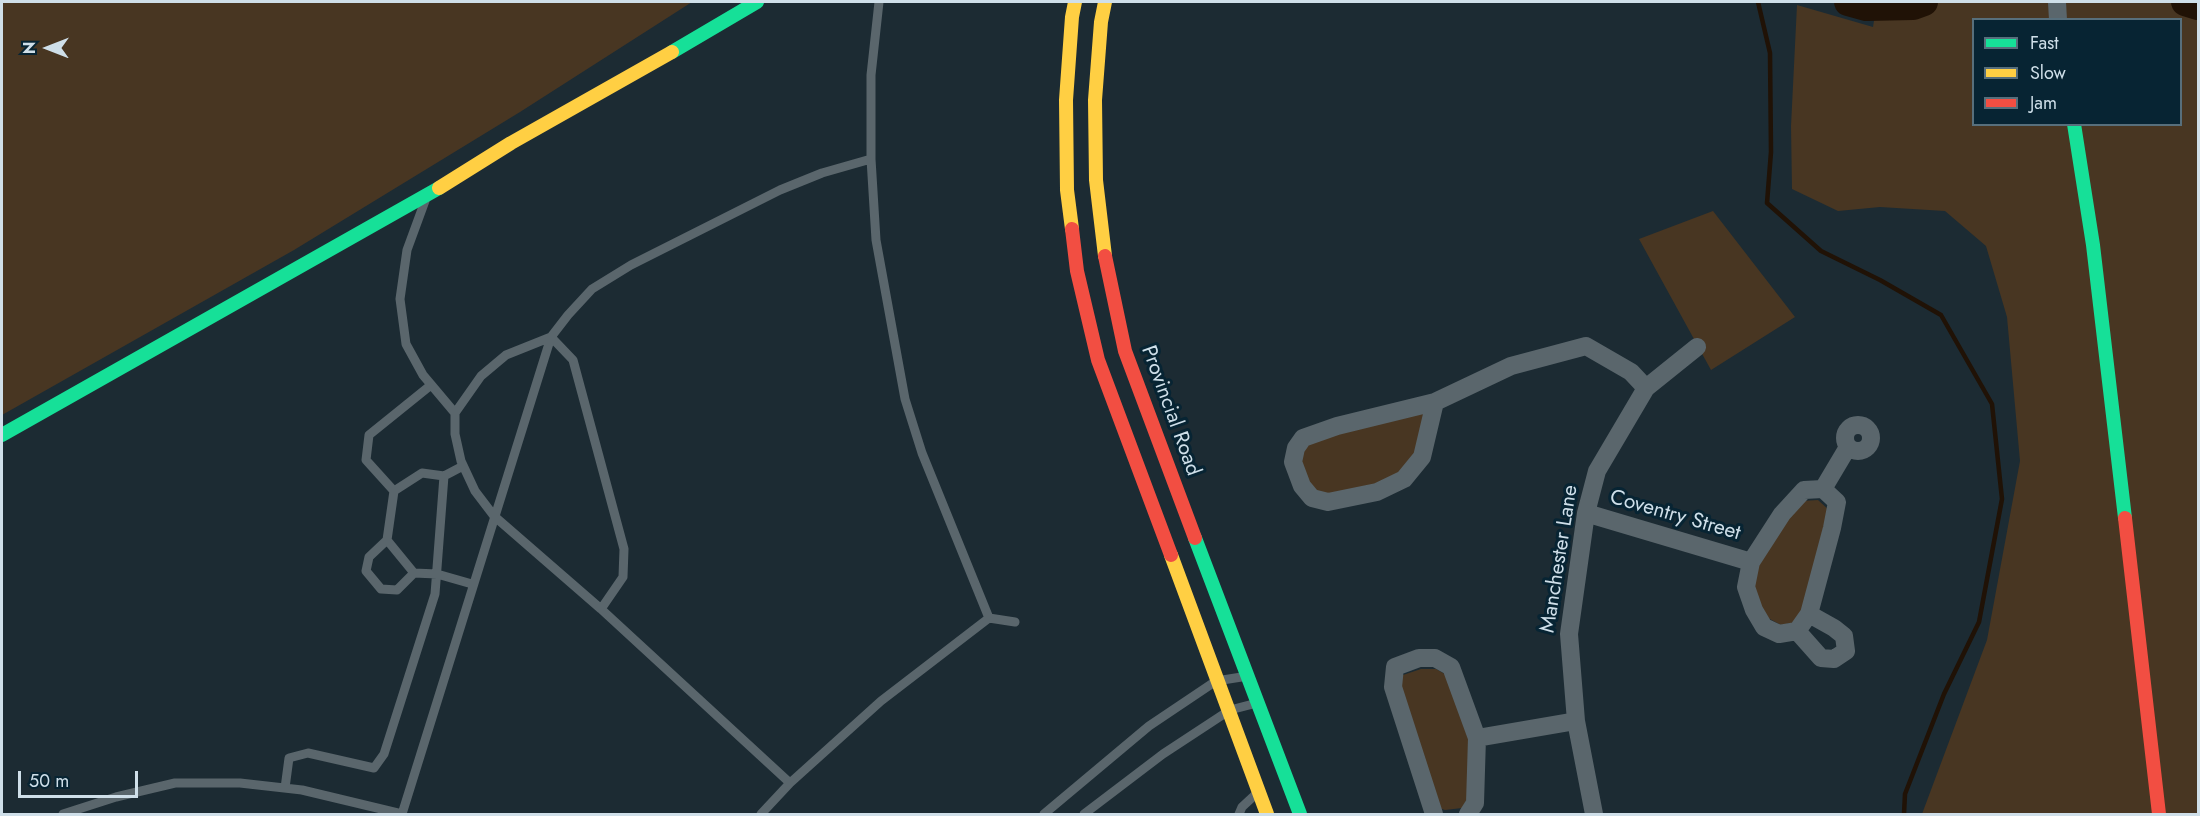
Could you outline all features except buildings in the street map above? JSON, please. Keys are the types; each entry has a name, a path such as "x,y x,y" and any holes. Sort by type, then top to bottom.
{"street":[{"path":"2,435 427,195 511,142 757,2"},
{"name":"Provincial Road","path":"1075,2 1066,100 1067,190 1084,210 1106,266 1125,351 1300,814"},
{"name":"Provincial Road","path":"1106,2 1101,22 1095,100 1095,180 1084,210 1077,271 1098,360 1267,814"},
{"path":"2057,2 2058,18"},
{"path":"2074,126 2093,245 2159,814"},
{"path":"1435,402 1422,457 1404,479 1377,492 1328,502 1312,498 1302,486 1293,462 1296,448 1303,438 1337,426 1435,402 1512,366 1586,346 1631,372 1646,388"},
{"name":"Manchester Lane","path":"1594,814 1576,721 1569,634 1586,513 1597,471 1646,388 1697,347"},
{"path":"1809,614 1844,636 1846,651 1834,659 1821,658 1797,631 1809,614 1837,502 1823,489 1848,447"},
{"name":"Coventry Street","path":"1797,631 1779,634 1764,627 1754,610 1746,587 1751,562 1782,514 1804,490 1823,489"},
{"name":"Coventry Street","path":"1586,513 1751,562"},
{"path":"1434,814 1393,687 1395,667 1419,658 1435,658 1451,667 1477,738 1475,802 1468,814"},
{"path":"1477,738 1576,721"}],"lane":[{"path":"879,2 871,75 871,159 876,240 905,399 922,453 989,618"},
{"path":"63,814 116,797 175,783 240,783 302,790 402,814 551,337 592,289 631,265 780,190 822,173 871,159"},
{"path":"427,195 407,250 400,298 406,344 423,375 455,413"},
{"path":"551,337 506,355 481,376 455,413 455,434 464,466 475,491 494,516 601,609 790,783"},
{"path":"551,337 573,360 624,549 622,577 601,609"},
{"path":"394,491 366,460 369,435 431,385"},
{"path":"464,466 444,476 422,473 394,491 387,540 369,557 366,571 381,589 397,590 414,573 437,574 472,584"},
{"path":"285,788 289,758 308,753 374,768 384,754 435,594 444,476"},
{"path":"387,540 414,573"},
{"path":"761,814 790,783 881,701 989,618 1014,622"},
{"path":"1044,814 1149,726 1216,681 1248,676"},
{"path":"1083,814 1163,754 1230,710 1259,703"},
{"path":"1239,814 1242,807 1259,792"}],"shaded area":[{"path":"2,2 692,2 520,112 294,250 2,415"},
{"path":"1877,2 2198,2 2198,814 1922,814 1987,640 2020,461 2007,317 1986,246 1945,211 1880,207 1838,211 1792,189 1791,126 1797,5 1873,27"},
{"path":"1713,211 1795,317 1711,370 1639,239"},
{"path":"1435,402 1404,479 1312,498 1296,448"},
{"path":"1818,500 1830,511 1806,607 1796,622 1781,625 1768,618 1759,604 1752,584 1756,562 1802,501"},
{"path":"1421,669 1436,669 1450,677 1472,739 1470,794 1462,808 1445,810 1436,807 1399,694 1400,676"}],"waterway":[{"path":"1758,2 1770,53 1771,152 1767,203 1821,251 1880,280 1941,315 1992,404 2002,499 1979,622 1944,694 1905,794 1904,814"},
{"path":"1848,2 1866,7 1913,6 1924,2"},
{"path":"2185,2 2198,6"}],"traffic: fast":[{"path":"672,52 757,2"},
{"path":"2074,126 2093,245 2125,518"},
{"path":"2,435 439,188"},
{"path":"1195,538 1300,814"}],"traffic: slow":[{"path":"1072,229 1067,190 1066,100 1075,2"},
{"path":"1105,2 1101,22 1095,100 1096,180 1105,256"},
{"path":"439,188 511,143 672,52"},
{"path":"1171,555 1267,814"}],"traffic: jam":[{"path":"1072,229 1077,271 1098,360 1171,555"},
{"path":"1105,256 1125,351 1195,538"},
{"path":"2125,518 2159,814"}]}
